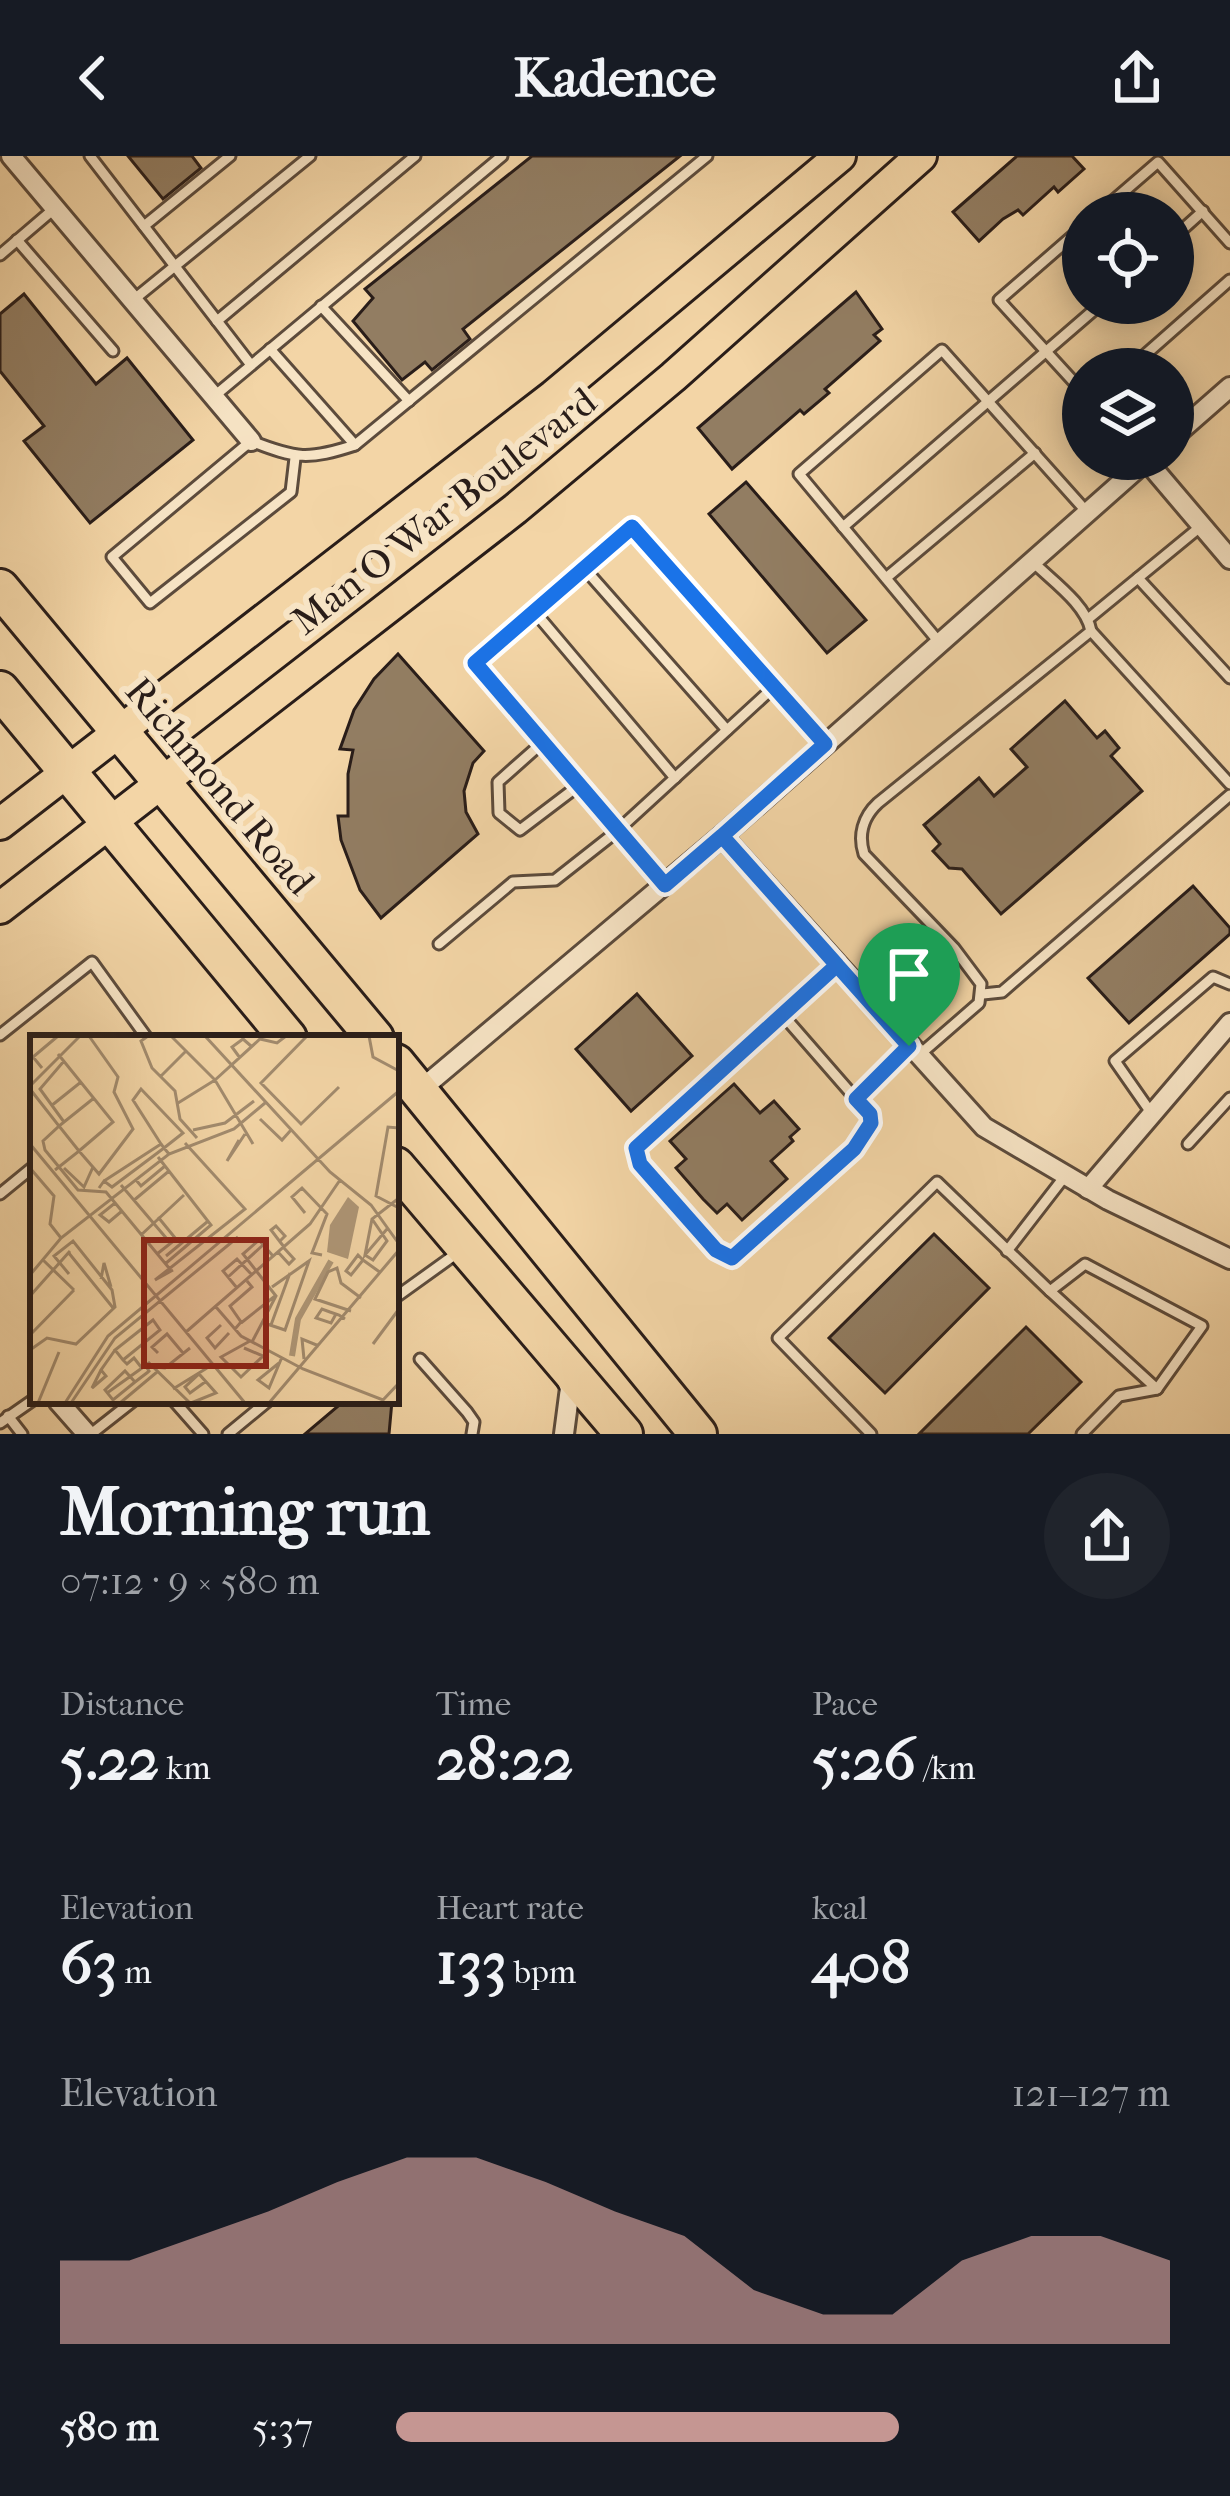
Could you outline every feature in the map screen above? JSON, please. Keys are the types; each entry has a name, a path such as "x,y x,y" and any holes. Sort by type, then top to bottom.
{"highway":[{"name":"Richmond Road","path":"0,588 373,1035"},
{"path":"0,690 286,1035"},
{"path":"408,1077 698,1434"},
{"path":"399,1170 616,1434"}],"main road":[{"name":"Man O War Boulevard","path":"0,824 554,396 840,156"},
{"name":"Man O War Boulevard","path":"0,908 515,509 673,377 921,156"}],"street":[{"path":"0,164 10,156 251,442"},
{"path":"1194,419 1230,387"},
{"path":"408,1077 665,885 1124,480"},
{"path":"1163,480 1230,559"},
{"path":"722,836 983,1126 1088,1189 1230,1259"},
{"path":"1088,1189 1230,1023"},
{"path":"558,1359 570,1388 564,1434"},
{"path":"60,1404 89,1434"}],"lane":[{"path":"90,156 251,364"},
{"path":"144,226 230,156"},
{"path":"132,301 310,156"},
{"path":"217,321 415,156"},
{"path":"212,398 502,156"},
{"path":"295,458 291,492 150,604 112,557 251,442 295,458 355,445 707,156"},
{"path":"1123,192 1158,162 1186,192"},
{"path":"1194,201 1230,243"},
{"path":"0,254 55,208"},
{"path":"1194,219 1203,211"},
{"path":"17,240 113,351"},
{"path":"1062,245 999,300 1062,369"},
{"path":"1153,348 1230,280"},
{"path":"321,306 409,400"},
{"path":"843,527 1078,324"},
{"path":"270,349 355,445"},
{"path":"939,642 799,474 942,350 1088,512"},
{"path":"886,578 1035,454"},
{"path":"856,1099 979,1003 983,994 981,984 954,948 865,854 863,825 878,803 1202,525"},
{"path":"665,885 475,663 534,611 632,527 825,744"},
{"path":"1032,561 1230,784"},
{"path":"584,568 727,730"},
{"path":"1138,578 1230,678"},
{"path":"534,611 675,778"},
{"path":"440,944 513,882 555,880 616,832 774,687"},
{"path":"542,743 498,782 499,813 520,830 578,786"},
{"path":"983,994 1002,992 1230,795"},
{"path":"0,1035 92,962 145,1035"},
{"path":"782,1014 870,1114 871,1123 854,1149 732,1258 716,1250 640,1164 636,1148 782,1014 837,965"},
{"path":"1152,1114 1115,1060 1213,977 1230,984"},
{"path":"1188,1144 1230,1098"},
{"path":"0,1194 30,1169"},
{"path":"1007,1251 1065,1176"},
{"path":"871,1434 778,1338 937,1182 1157,1389"},
{"path":"399,1295 465,1247"},
{"path":"1050,1291 1084,1264 1202,1326 1157,1389 1119,1396 1082,1434"},
{"path":"420,1359 474,1422 472,1434"},
{"path":"22,1434 4,1419 30,1402"},
{"path":"89,1434 129,1404"},
{"path":"177,1404 203,1434"},
{"path":"228,1434 264,1404"}],"building":[{"path":"128,156 192,156 201,168 163,199"},
{"path":"532,156 680,156 463,329 470,339 432,370 425,362 402,380 353,321 373,298 365,289"},
{"path":"1017,156 1072,156 1084,169 1058,192 1054,187 1023,215 1018,210 1003,219 979,241 953,212"},
{"path":"856,292 882,329 874,335 880,341 825,389 829,393 804,414 800,410 732,469 698,428"},
{"path":"24,294 96,384 127,358 193,440 90,523 24,441 44,426 0,371 0,314"},
{"path":"746,482 866,620 827,653 709,514"},
{"path":"398,654 484,751 473,763 464,791 466,812 478,834 381,918 360,890 341,840 338,816 348,816 353,750 340,749 354,710"},
{"path":"1065,701 1097,738 1105,731 1119,748 1111,756 1142,791 1001,914 962,869 949,868 933,851 940,844 924,825 979,778 994,796 1027,767 1011,749"},
{"path":"1193,886 1230,928 1230,934 1129,1023 1088,978"},
{"path":"637,994 692,1056 631,1111 576,1049"},
{"path":"734,1084 760,1113 774,1101 799,1129 771,1161 787,1179 742,1220 727,1204 717,1213 703,1199 676,1168 686,1159 670,1141"},
{"path":"934,1234 989,1288 885,1393 829,1338"},
{"path":"1026,1327 1081,1382 1028,1434 919,1434"},
{"path":"340,1404 392,1404 389,1434 305,1434"}],"route":[{"path":"909,1046 722,836 665,885 475,663 632,527 825,744 722,836 837,965 636,1148 640,1164 716,1250 732,1258 854,1149 871,1123 870,1114 856,1099 909,1046"}]}
